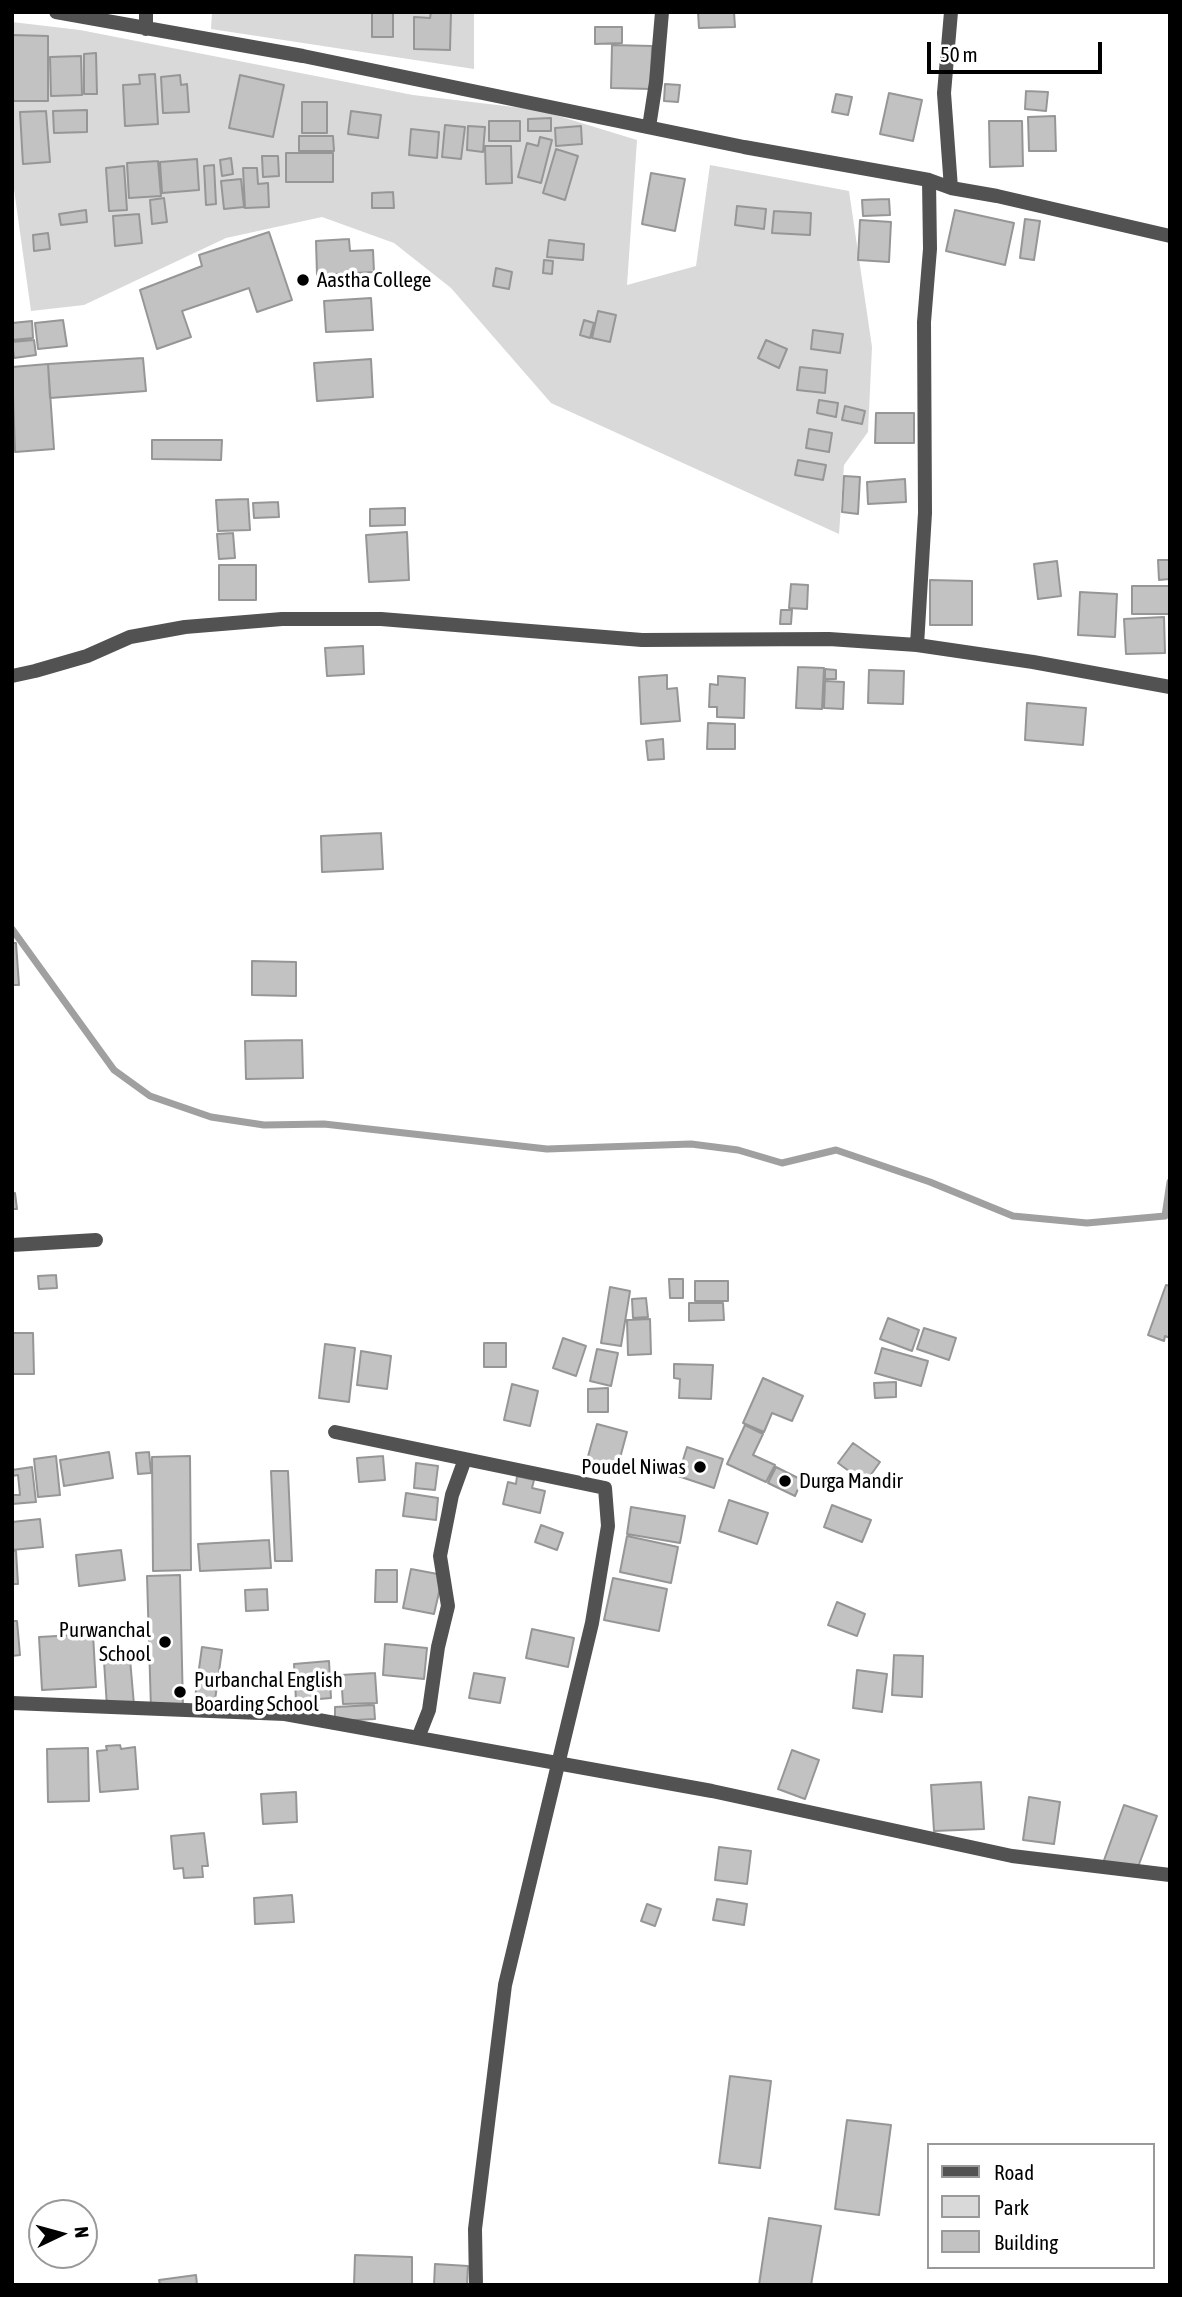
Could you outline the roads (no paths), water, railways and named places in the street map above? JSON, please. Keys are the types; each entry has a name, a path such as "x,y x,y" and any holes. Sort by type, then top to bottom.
{"street":[{"path":"56,12 303,56 744,147 929,180 951,188 1170,236"},
{"path":"146,12 146,30"},
{"path":"649,127 663,12"},
{"path":"951,12 944,93 951,188"},
{"path":"917,645 925,513 923,335 930,249 929,180"},
{"path":"12,676 87,656 144,633 185,626 282,619 419,621 642,640 829,639 917,645 1033,662 1170,687"},
{"path":"12,1245 96,1240"},
{"path":"335,1432 605,1488 608,1526 592,1623 575,1703 557,1763 505,1985 475,2229 476,2285"},
{"path":"418,1738 429,1710 447,1606 440,1556 452,1495 465,1459"},
{"path":"12,1703 285,1714 712,1791 1012,1856 1170,1875"}],"waterway":[{"path":"12,929 114,1070 150,1096 211,1117 264,1125 324,1124 547,1149 691,1144 738,1150 782,1163 836,1150 930,1182 1013,1216 1087,1223 1165,1216 1170,1182"}],"place":[{"name":"Aastha College","path":"303,280"},
{"name":"Poudel Niwas","path":"700,1467"},
{"name":"Durga Mandir","path":"785,1481"},
{"name":"Purwanchal School","path":"165,1642"},
{"name":"Purbanchal English Boarding School","path":"180,1692"}]}
